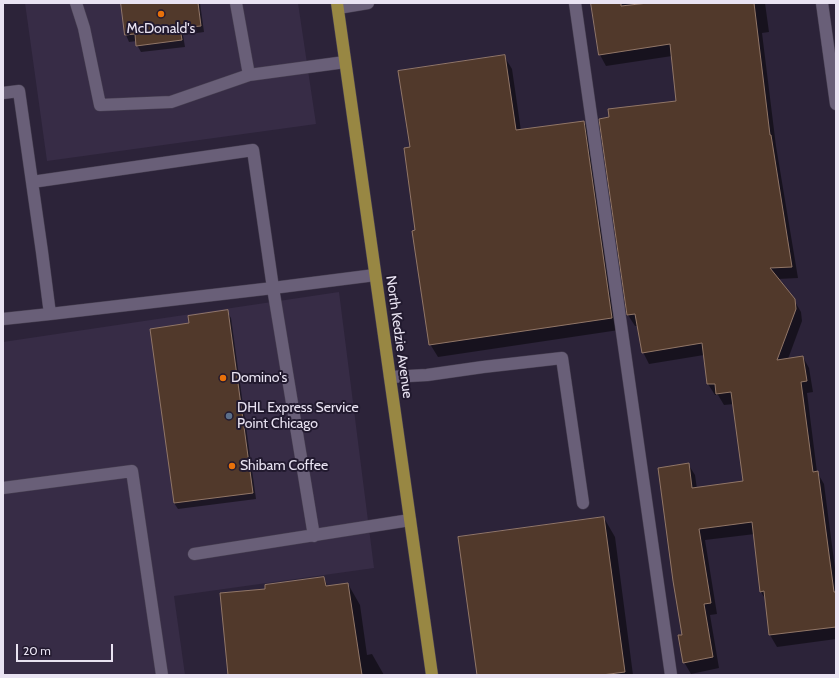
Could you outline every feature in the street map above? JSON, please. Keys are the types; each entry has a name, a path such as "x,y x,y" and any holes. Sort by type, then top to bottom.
{"main road":[{"name":"North Kedzie Avenue","path":"338,5 432,675"}],"street":[{"path":"76,3 84,28 100,105 172,102 249,75 345,62"},
{"path":"236,3 249,75"},
{"path":"338,5 368,3"},
{"path":"576,3 671,675"},
{"path":"822,3 836,104"},
{"path":"3,93 19,91 50,314"},
{"path":"32,182 253,150 273,288 314,536"},
{"path":"3,319 376,275"},
{"path":"390,377 426,375 562,358 582,503"},
{"path":"3,488 132,471 162,675"},
{"path":"194,554 410,520"}],"shaded area":[{"path":"25,3 298,3 316,124 47,161"},
{"path":"339,292 374,568 174,596 185,675 3,675 3,342"}],"building":[{"name":"McDonald's","path":"121,3 198,3 201,26 180,28 182,40 136,46 135,34 125,35"},
{"path":"591,3 621,3 621,6 648,3 754,3 770,135 792,267 770,268 795,299 796,309 777,360 803,356 807,381 801,382 813,472 818,471 834,592 836,592 836,627 769,635 764,591 760,592 752,522 699,529 711,603 704,604 713,657 683,663 678,635 682,635 673,581 658,468 689,463 692,488 743,481 731,392 716,394 715,384 707,384 702,343 642,353 635,314 627,315 599,119 609,117 608,109 676,101 670,44 599,55"},
{"path":"505,55 516,130 584,121 612,318 429,345 412,231 415,230 404,148 410,147 398,71"},
{"path":"228,310 253,493 174,503 150,329 189,323 188,316"},
{"path":"604,517 625,672 602,675 477,675 458,537"},
{"path":"324,577 326,586 348,583 362,675 228,675 220,593 265,589 265,585"}],"place":[{"name":"McDonald's","path":"161,14"},
{"name":"Domino's","path":"223,378"},
{"name":"DHL Express Service Point Chicago","path":"229,416"},
{"name":"Shibam Coffee","path":"232,466"}]}
